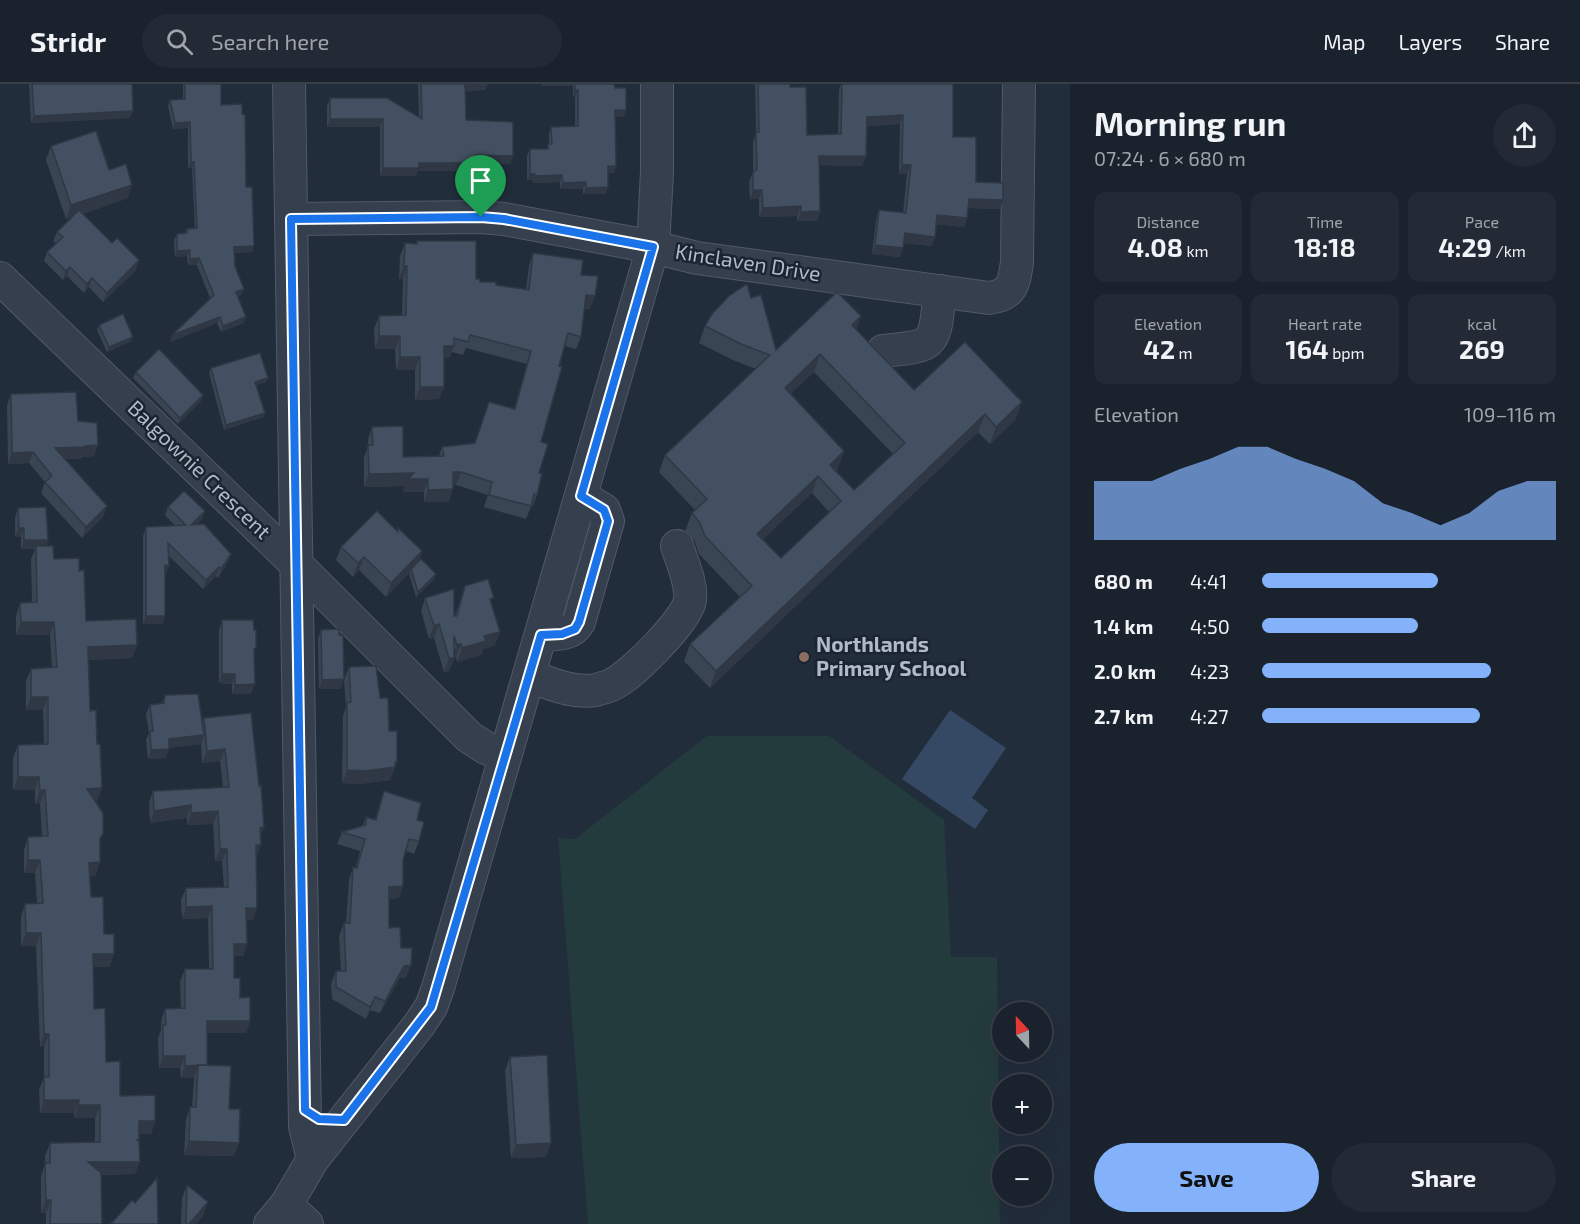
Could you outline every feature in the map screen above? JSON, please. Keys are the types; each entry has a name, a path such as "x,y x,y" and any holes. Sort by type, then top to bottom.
{"street":[{"path":"290,84 305,1126 313,1159"},
{"path":"288,1218 313,1159 431,1007 653,247 657,172 657,84"},
{"name":"Kinclaven Drive","path":"291,219 481,217 504,219 653,247 697,258 989,298 1000,297 1008,292 1016,271 1019,84"},
{"name":"Balgownie Crescent","path":"0,278 296,564 469,737 486,748 505,755"},
{"path":"883,351 915,348 928,343 934,336 936,328 940,291"},
{"path":"529,676 571,689 594,690 614,684 637,666 669,633 687,609 690,590 677,546"},
{"path":"305,1110 319,1119 344,1120"}],"green space":[{"path":"707,736 829,736 944,820 951,957 997,957 998,1002 992,1002 992,1062 998,1062 998,1074 992,1074 992,1134 999,1134 999,1146 992,1146 992,1206 1000,1206 1000,1224 588,1224 558,838 575,839"}],"water":[{"path":"950,710 1006,748 972,798 988,810 975,829 902,779"}],"building":[{"path":"32,84 132,84 133,111 34,116"},
{"path":"185,84 221,84 221,105 242,104 242,114 245,115 246,187 252,187 254,246 234,247 235,266 244,289 236,292 246,317 223,326 220,317 172,335 214,295 199,258 190,259 190,250 177,251 177,234 187,233 187,229 197,228 190,122 175,123 170,100 185,99"},
{"path":"421,84 465,84 466,120 513,122 513,156 476,155 476,163 419,163 419,168 383,168 383,119 330,119 330,98 387,98 422,119"},
{"path":"575,84 614,84 615,88 626,88 626,110 615,110 616,166 608,166 608,187 586,188 586,182 563,183 562,175 535,176 535,174 530,174 530,149 548,149 548,144 552,144 551,127 578,126 578,90 575,90"},
{"path":"758,84 790,84 790,87 806,87 807,135 841,134 842,84 953,84 953,137 976,137 976,182 1003,183 1003,200 969,199 967,218 937,215 935,237 905,233 903,248 875,245 879,210 906,213 911,165 902,165 903,115 867,117 866,156 819,156 820,211 801,212 801,206 763,208 762,190 753,190 753,173 757,169 756,132 759,132"},
{"path":"96,131 109,170 126,164 132,185 71,205 51,146"},
{"path":"79,210 112,243 117,238 139,260 107,293 92,278 87,284 70,267 66,271 47,252 63,237 57,232"},
{"path":"417,241 476,241 476,279 480,279 480,282 496,282 496,285 529,290 533,253 583,260 581,275 598,276 595,296 586,295 581,337 568,333 559,366 562,367 541,442 548,444 539,473 542,474 537,495 534,494 531,506 489,495 492,482 461,472 453,472 453,489 428,490 428,479 408,479 414,473 369,474 368,445 373,445 372,427 403,426 403,457 444,456 442,447 475,443 489,402 515,409 531,351 470,335 468,342 454,338 454,346 444,346 444,387 420,387 420,357 400,357 400,336 379,336 379,316 406,315 405,243 417,244"},
{"path":"747,284 751,298 761,295 776,350 837,292 861,316 852,325 914,390 965,342 1022,402 996,427 985,414 716,671 690,644 752,586 705,536 700,523 692,513 707,499 665,455 770,355 705,326 712,314 729,296","holes":["820,354 905,443 854,490 830,465 844,451 785,388","818,476 841,501 781,558 757,534"]},
{"path":"123,314 133,337 109,347 99,325"},
{"path":"159,349 203,395 180,418 136,372"},
{"path":"260,353 268,378 255,382 265,413 226,425 211,368"},
{"path":"76,392 78,421 97,423 98,445 55,448 107,506 86,527 45,482 52,476 33,452 12,453 11,394"},
{"path":"184,491 205,511 191,525 204,524 231,554 221,569 219,567 206,580 168,543 169,566 165,565 165,616 146,616 146,527 186,525 168,507"},
{"path":"46,507 48,540 24,540 24,528 19,528 18,508"},
{"path":"377,511 422,551 391,583 364,557 358,563 341,547"},
{"path":"36,546 53,546 54,559 79,558 79,571 84,570 86,621 136,619 137,645 88,647 90,711 96,710 102,788 87,789 103,813 100,862 89,863 91,897 103,897 104,934 114,934 114,954 93,954 94,1009 105,1008 106,1062 120,1061 120,1096 155,1095 155,1121 139,1121 139,1140 137,1140 140,1162 88,1162 101,1173 102,1224 50,1224 51,1200 46,1200 45,1163 50,1163 50,1143 100,1142 100,1105 78,1105 79,1100 44,1100 44,1077 49,1077 49,1034 44,1034 41,933 26,933 25,904 43,903 40,860 28,860 28,837 48,836 45,790 40,791 39,777 18,777 18,745 48,744 48,697 31,697 31,669 57,667 54,622 21,622 20,603 37,602"},
{"path":"421,559 436,574 418,592 411,569"},
{"path":"488,579 494,598 490,599 500,632 484,636 486,641 462,648 461,644 457,645 454,636 454,658 449,658 439,624 434,626 425,598 454,589 454,616 457,616 465,586"},
{"path":"222,620 253,620 254,630 256,630 255,684 235,685 235,674 222,674"},
{"path":"339,629 339,635 343,635 344,679 322,680 321,630"},
{"path":"376,666 380,698 388,698 389,731 397,731 397,762 395,762 395,767 365,771 347,770 347,703 351,702 349,667"},
{"path":"198,694 204,735 169,739 169,749 151,750 150,731 153,731 150,705 164,703 165,695"},
{"path":"251,713 264,827 260,828 261,845 256,845 257,908 246,908 247,944 234,944 234,978 240,978 240,998 250,997 250,1021 207,1021 207,1065 185,1066 185,1056 163,1056 165,1009 185,1008 185,969 213,969 212,906 186,907 186,888 228,887 227,849 220,849 218,811 191,813 191,805 154,811 153,791 229,787 225,749 207,751 204,718"},
{"path":"384,791 421,803 417,820 424,822 419,841 409,839 403,860 403,886 389,887 389,928 400,927 401,948 412,948 411,965 404,966 385,1001 375,997 370,1007 336,987 336,971 346,971 344,923 350,923 353,867 357,868 365,839 342,832 366,825 366,817 376,820"},
{"path":"547,1055 551,1143 516,1145 510,1057"},
{"path":"198,1065 231,1066 229,1109 240,1109 239,1143 189,1141 190,1107 196,1107"},
{"path":"157,1178 158,1224 111,1224 132,1200 135,1203"},
{"path":"187,1185 208,1202 189,1224 186,1224"}],"place":[{"name":"Northlands Primary School","path":"804,657"}],"route":[{"path":"481,217 504,219 653,247 581,496 604,510 608,521 575,629 562,634 541,635 431,1007 344,1120 319,1119 305,1110 291,219 481,217"}]}
